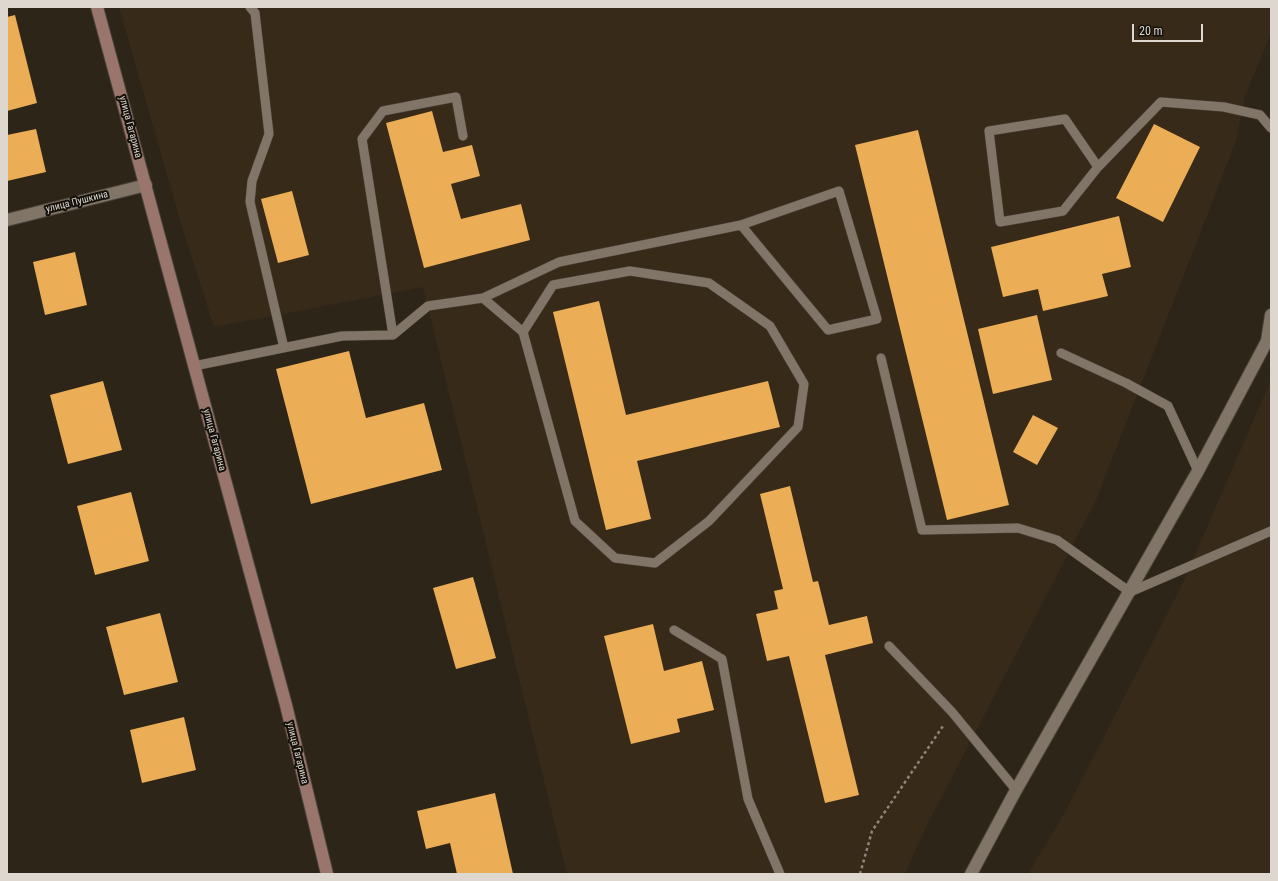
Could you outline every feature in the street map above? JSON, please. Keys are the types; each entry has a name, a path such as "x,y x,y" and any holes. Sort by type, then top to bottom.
{"main road":[{"name":"улица Гагарина","path":"97,7 284,698 327,874"}],"street":[{"name":"улица Пушкина","path":"7,220 146,185"},
{"path":"971,874 1016,790 1198,471 1269,339 1271,315"}],"lane":[{"path":"250,7 255,13 269,134 252,181 250,202 284,348"},
{"path":"394,335 362,139 383,112 456,97 463,136"},
{"path":"1098,167 1065,119 989,131 1000,222 1063,211 1098,167 1161,102 1224,107 1260,115 1271,128"},
{"path":"194,366 342,336 394,335 428,306 483,298 559,262 741,225 839,191 877,319 828,330 741,225"},
{"path":"483,298 522,332 575,521 615,558 655,563 709,521 798,427 804,384 770,326 709,283 630,271 553,285 522,332"},
{"path":"1061,353 1126,383 1168,406 1198,471"},
{"path":"881,358 922,530 1018,528 1057,540 1130,592 1271,531"},
{"path":"674,630 722,659 748,799 780,874"},
{"path":"889,646 952,712 1016,790"}],"path":[{"path":"860,874 872,831 952,712"}],"shaded area":[{"path":"119,7 1271,7 1271,33 1245,96 1236,141 1096,500 925,829 905,874 567,874 423,287 214,327 182,227"},
{"path":"1271,380 1271,874 1028,874 1063,816 1181,587"}],"building":[{"path":"15,15 37,103 7,111 7,17"},
{"path":"432,111 443,152 472,145 480,176 451,184 461,219 521,204 530,240 424,268 386,123"},
{"path":"1154,124 1200,147 1163,222 1116,198"},
{"path":"36,129 46,172 7,181 7,135"},
{"path":"918,130 1009,505 947,520 855,145"},
{"path":"292,191 309,255 278,263 261,199"},
{"path":"1119,216 1131,267 1102,274 1108,296 1043,311 1038,289 1003,297 991,247"},
{"path":"75,252 87,305 45,315 33,262"},
{"path":"599,301 626,415 768,381 780,427 637,461 651,519 606,530 553,312"},
{"path":"1037,315 1052,380 993,394 978,329"},
{"path":"349,351 366,418 424,403 442,470 311,504 276,369"},
{"path":"103,381 122,450 68,464 50,395"},
{"path":"1033,415 1058,428 1037,465 1013,452"},
{"path":"790,486 813,582 818,581 829,625 867,616 873,643 825,655 859,795 825,803 789,656 767,661 756,614 778,609 774,591 783,589 760,494"},
{"path":"131,492 149,561 95,575 77,506"},
{"path":"473,577 496,658 456,669 433,588"},
{"path":"160,613 178,682 124,695 106,627"},
{"path":"653,624 664,671 702,661 714,710 677,719 680,732 631,744 604,636"},
{"path":"184,717 196,770 142,783 130,730"},
{"path":"495,793 513,874 457,874 450,843 426,849 417,811"}]}
